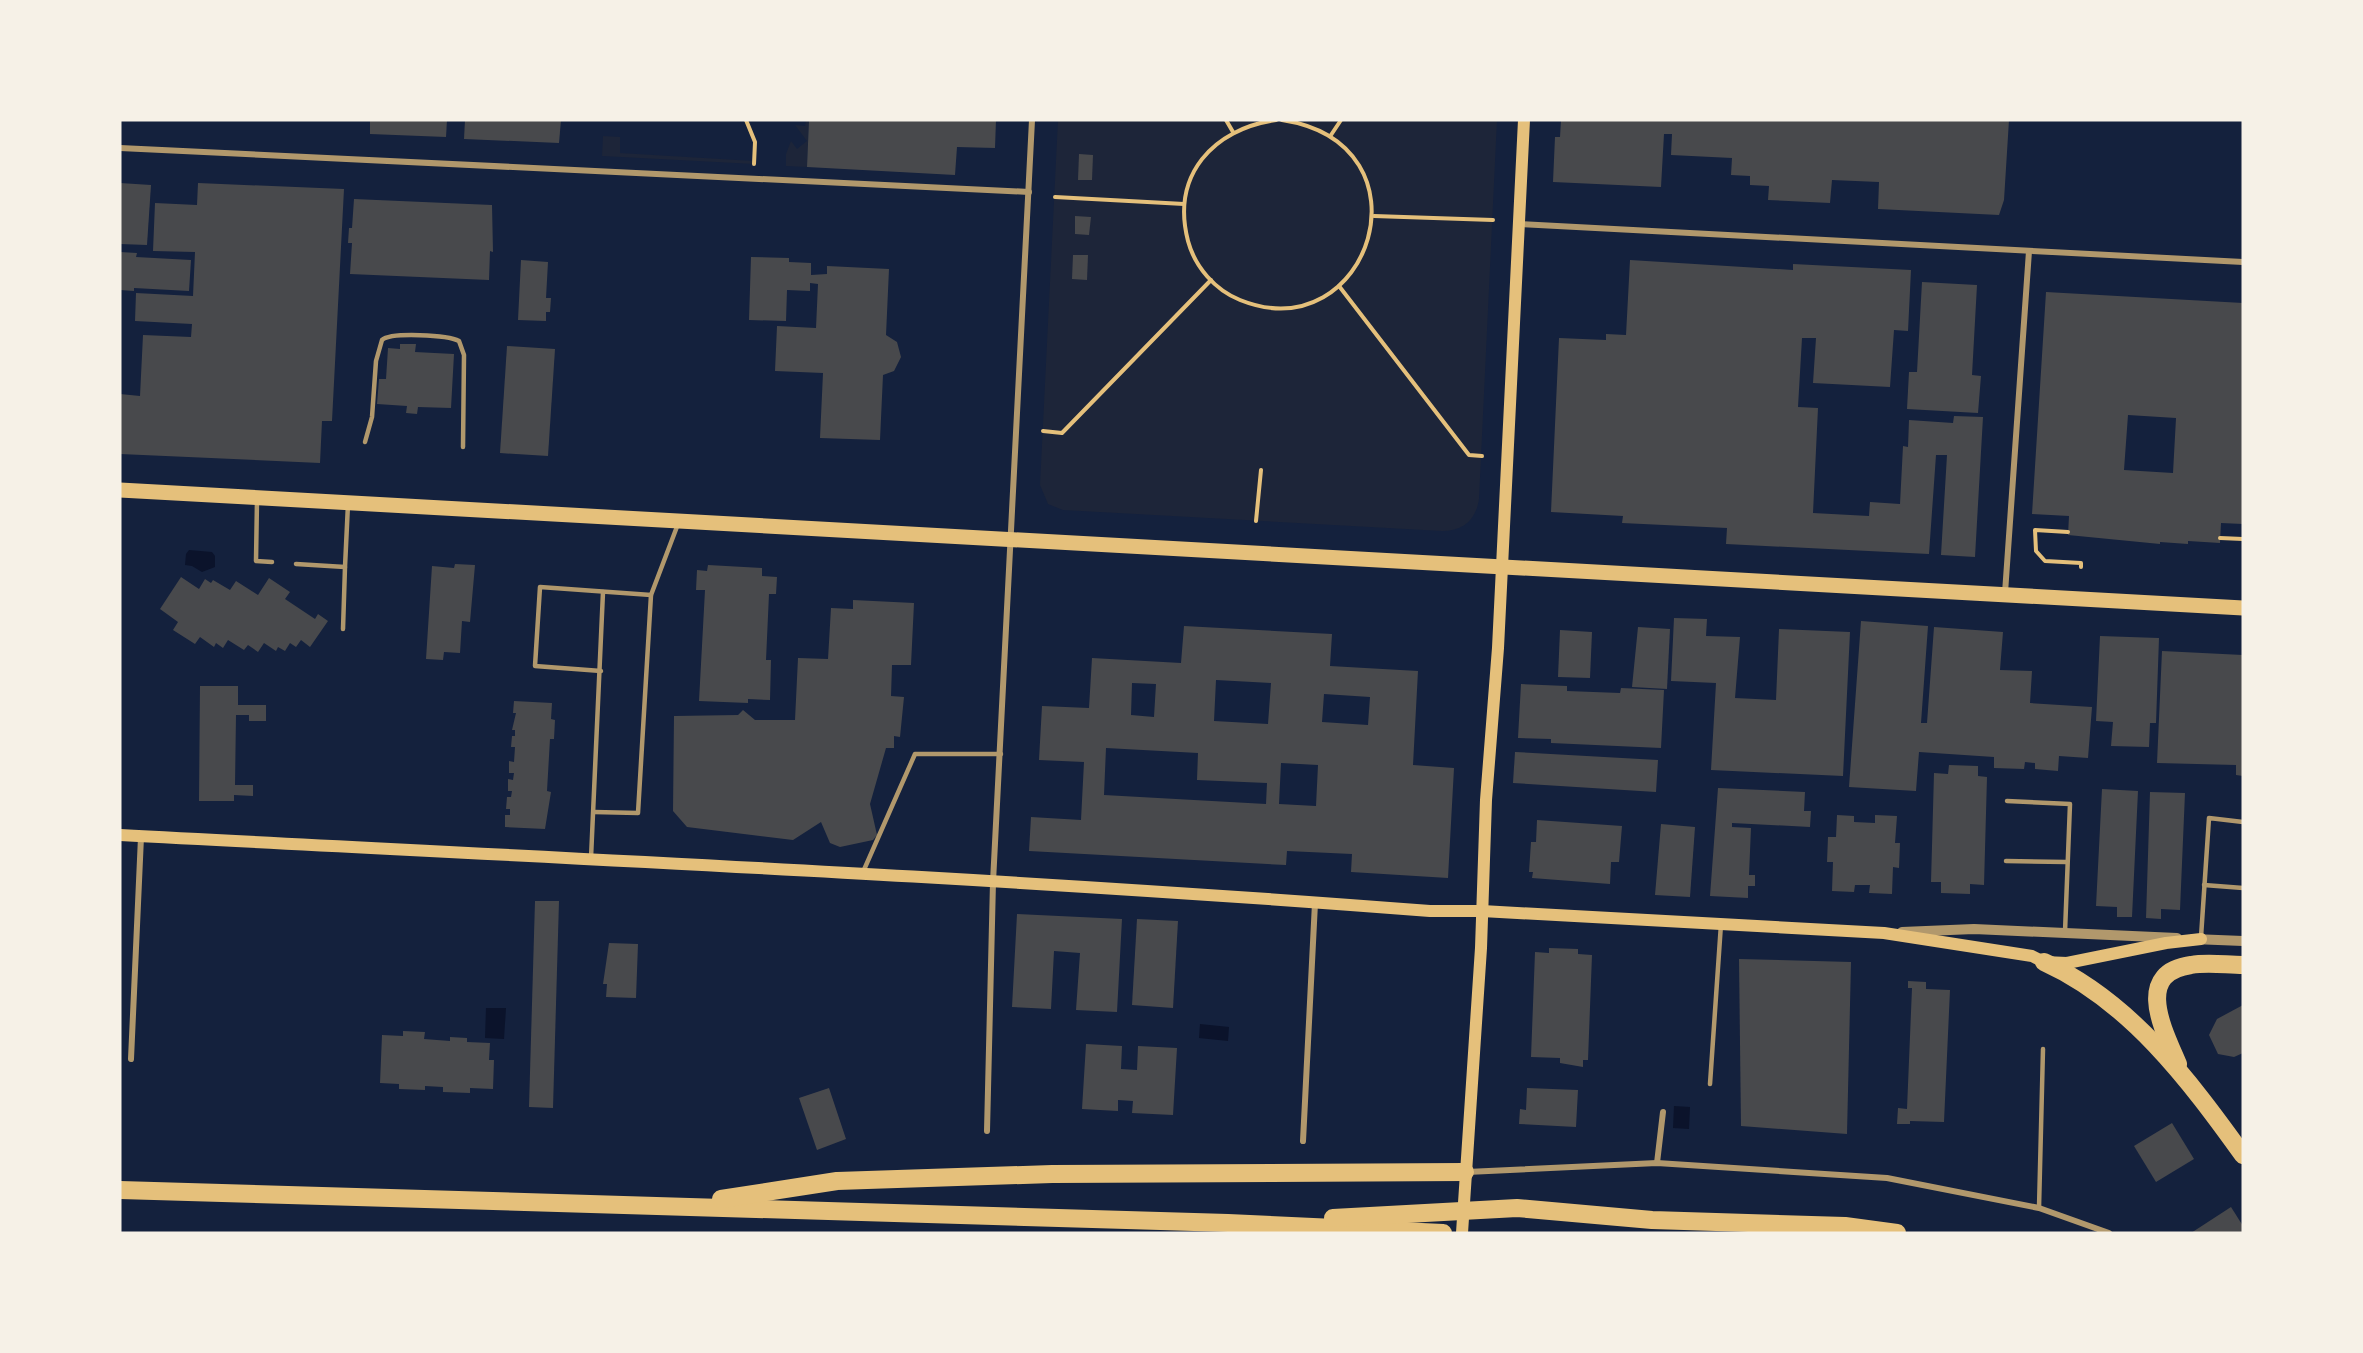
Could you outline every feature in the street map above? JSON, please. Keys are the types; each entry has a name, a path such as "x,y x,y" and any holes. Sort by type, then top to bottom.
{"highway":[{"path":"2044,962 2074,975 2119,1011 2181,1071 2243,1155"},
{"path":"2181,1071 2158,1017 2156,997 2161,981 2172,969 2192,964 2243,965"},
{"path":"678,1206 837,1181 1052,1174 1465,1172"},
{"path":"120,1190 1228,1223 1443,1233"},
{"path":"1228,1223 1517,1208 1652,1220 1845,1226 1897,1233"}],"main road":[{"path":"1462,1233 1482,911 1486,800 1502,567 1524,120"},
{"path":"120,490 2243,608"},
{"path":"120,835 591,861 863,872 1430,911 1482,911 1884,933 2032,956 2044,962 2067,963 2166,943 2201,939"}],"street":[{"path":"987,1131 993,882 1032,120"},
{"path":"120,148 1029,192"},
{"path":"1518,224 2243,262"},
{"path":"2005,594 2029,251"},
{"path":"131,1059 141,836"},
{"path":"1303,1141 1315,902"},
{"path":"1884,933 1974,929 2243,941"},
{"path":"1657,1162 1662,1112"},
{"path":"1465,1172 1657,1162 1887,1178 2039,1208 2109,1233"}],"lane":[{"path":"365,442 372,417 377,352 382,340 393,335 449,337 459,341 464,356 463,447"},
{"path":"257,497 256,561 272,562"},
{"path":"343,629 348,502"},
{"path":"594,812 638,813 651,595 679,521"},
{"path":"296,564 345,567"},
{"path":"601,671 535,666 540,587 651,595"},
{"path":"591,861 603,592"},
{"path":"863,872 915,754 1001,754"},
{"path":"2007,801 2070,804 2065,932"},
{"path":"2201,939 2209,818 2243,822"},
{"path":"2006,861 2066,862"},
{"path":"2204,885 2243,888"},
{"path":"1710,1084 1721,924"},
{"path":"2039,1208 2043,1049"}],"path":[{"path":"746,120 755,142 754,164"},
{"path":"1226,120 1233,132"},
{"path":"1276,120 1252,124 1233,132 1210,148 1197,165 1184,204 1185,228 1191,250 1211,280 1234,297 1253,305 1273,308 1296,306 1319,299 1339,286 1360,258 1368,242 1374,216 1368,184 1354,157 1331,135 1306,124 1282,120"},
{"path":"1331,135 1341,120"},
{"path":"1055,197 1184,204"},
{"path":"1374,216 1493,220"},
{"path":"1042,431 1062,433 1211,280"},
{"path":"1339,286 1469,455 1482,456"},
{"path":"1256,521 1261,470"},
{"path":"2068,532 2036,530 2036,551 2045,561 2081,563 2081,567"},
{"path":"2220,538 2243,539"}],"shaded area":[{"path":"806,120 809,120 807,167 786,166 786,154 791,141 797,149 807,141 795,125 805,126"},
{"path":"1058,120 1497,120 1479,499 1472,518 1456,529 1442,531 1063,510 1048,504 1040,485"},
{"path":"603,136 620,137 620,153 754,161 754,164 602,156"},
{"path":"189,550 212,552 215,556 215,567 202,572 185,565 186,554"},
{"path":"486,1008 506,1008 504,1039 485,1038"},
{"path":"1200,1024 1229,1027 1228,1041 1199,1038"},
{"path":"1674,1106 1690,1107 1689,1129 1673,1128"}],"building":[{"path":"370,120 447,120 446,137 370,134"},
{"path":"465,120 561,120 559,143 464,139"},
{"path":"809,120 996,120 995,148 957,147 955,175 807,167"},
{"path":"1561,120 2009,120 2004,200 1999,215 1878,209 1879,182 1832,180 1830,203 1768,200 1769,186 1750,185 1750,176 1731,175 1732,158 1671,155 1672,134 1664,134 1661,187 1553,182 1555,137 1560,137"},
{"path":"1079,154 1093,155 1092,180 1078,180"},
{"path":"120,183 151,185 147,245 120,244"},
{"path":"198,183 344,189 332,421 322,421 320,463 120,454 120,394 140,396 143,335 191,337 192,324 135,321 136,293 193,296 195,252 153,251 155,203 197,205"},
{"path":"354,199 492,205 493,252 490,251 489,280 350,274 352,243 348,243 349,228 352,228"},
{"path":"1075,216 1091,217 1089,235 1075,234"},
{"path":"120,252 137,253 136,257 191,260 189,291 134,288 134,291 120,290"},
{"path":"1073,255 1088,255 1087,280 1072,279"},
{"path":"751,257 789,258 789,262 811,263 811,275 827,274 827,266 889,269 886,335 897,342 901,357 894,371 883,375 880,440 820,438 823,373 775,371 777,326 816,328 818,284 810,283 810,291 787,290 786,321 749,320"},
{"path":"521,260 548,262 546,298 551,298 550,312 546,312 546,321 518,320"},
{"path":"1630,260 1793,270 1793,264 1911,270 1908,331 1894,330 1890,387 1813,383 1816,338 1802,338 1798,407 1818,408 1813,513 1869,516 1870,502 1900,504 1903,446 1908,447 1909,420 1953,423 1954,416 1983,417 1975,557 1941,555 1947,455 1936,455 1929,554 1726,544 1727,528 1622,523 1623,516 1551,512 1559,338 1606,340 1606,334 1626,335"},
{"path":"1922,282 1977,285 1972,375 1981,376 1978,413 1907,409 1909,372 1917,372"},
{"path":"2046,292 2243,303 2243,524 2221,523 2220,543 2188,541 2188,544 2160,542 2160,544 2068,535 2069,516 2032,514","holes":["2128,415 2176,418 2173,473 2124,470"]},
{"path":"400,344 416,344 415,352 454,354 451,408 418,407 417,414 406,413 407,406 377,404 379,379 386,379 388,348 400,349"},
{"path":"507,346 555,349 548,456 500,453"},
{"path":"455,564 475,565 470,622 462,621 460,653 444,652 443,660 426,659 432,566 454,568"},
{"path":"708,565 762,568 762,576 777,577 776,594 769,594 766,660 771,660 770,700 748,699 748,703 699,701 705,590 696,590 697,570 707,571"},
{"path":"181,577 199,589 205,579 211,583 213,580 230,590 236,581 258,595 269,578 290,592 285,599 315,619 318,614 328,621 310,647 301,640 296,647 290,643 285,651 278,647 276,651 264,643 258,652 248,645 244,650 228,640 223,648 216,643 214,647 200,637 195,644 173,630 178,622 160,609"},
{"path":"853,600 914,603 911,665 892,665 891,696 904,697 900,737 894,736 894,748 886,748 870,804 877,835 873,840 840,847 830,843 821,822 793,840 687,827 673,811 674,716 738,715 743,710 755,720 795,720 798,658 828,659 831,608 853,609"},
{"path":"1674,618 1707,619 1706,636 1740,637 1735,698 1776,700 1779,629 1850,632 1843,776 1711,770 1716,683 1671,681"},
{"path":"1861,621 1928,626 1921,723 1927,723 1934,627 2003,632 2000,670 2032,671 2030,703 2092,707 2088,758 2059,756 2058,771 2035,769 2035,763 2025,762 2024,769 1994,768 1994,757 1919,752 1916,791 1849,787"},
{"path":"1184,626 1332,634 1330,666 1418,671 1413,765 1454,768 1448,878 1351,872 1352,854 1287,851 1286,865 1029,851 1031,817 1081,820 1084,762 1039,760 1042,706 1089,708 1092,658 1181,663","holes":["1216,680 1271,683 1268,724 1214,721","1132,683 1156,684 1154,717 1131,715","1324,694 1370,697 1368,725 1322,722","1106,748 1198,753 1197,780 1267,783 1266,804 1104,795","1281,763 1318,765 1316,806 1279,804"]},
{"path":"1638,627 1670,629 1667,689 1632,687"},
{"path":"1560,630 1592,632 1590,678 1558,677"},
{"path":"2100,636 2159,638 2156,723 2150,723 2149,747 2111,746 2113,722 2096,721"},
{"path":"2162,651 2243,655 2243,776 2236,775 2236,765 2157,763"},
{"path":"1521,684 1567,686 1567,691 1620,693 1621,688 1664,690 1661,748 1551,743 1551,739 1518,738"},
{"path":"200,686 238,686 238,705 266,705 266,721 249,721 249,715 236,715 235,785 253,785 253,796 234,795 234,801 199,801"},
{"path":"514,701 552,703 551,719 555,720 554,739 550,739 547,791 551,792 545,829 505,827 505,815 510,815 510,809 506,809 507,797 511,797 512,791 508,791 508,779 513,780 514,773 509,773 509,761 514,762 515,747 511,747 512,736 515,736 515,730 512,730 516,713 513,713"},
{"path":"1515,752 1658,760 1656,792 1513,783"},
{"path":"1949,765 1978,766 1978,776 1987,777 1984,885 1970,884 1970,894 1941,893 1941,882 1931,882 1934,773 1948,774"},
{"path":"1718,788 1805,792 1804,811 1811,811 1810,827 1732,823 1732,827 1751,828 1749,875 1755,875 1755,886 1748,886 1748,898 1710,896"},
{"path":"2102,789 2138,791 2132,917 2117,917 2117,907 2096,906"},
{"path":"2150,792 2185,793 2180,910 2161,909 2161,919 2146,918"},
{"path":"1837,815 1854,816 1854,822 1875,823 1875,815 1897,816 1895,843 1900,843 1899,868 1893,867 1892,894 1869,893 1870,885 1855,885 1854,892 1832,891 1833,862 1827,862 1828,837 1836,837"},
{"path":"1537,820 1622,826 1619,862 1611,862 1610,884 1532,878 1533,872 1529,872 1531,842 1536,842"},
{"path":"1661,824 1695,827 1690,897 1655,895"},
{"path":"535,901 559,901 553,1108 529,1107"},
{"path":"1017,914 1122,919 1117,1012 1076,1010 1080,953 1054,951 1051,1009 1012,1007"},
{"path":"1137,919 1178,921 1173,1008 1132,1005"},
{"path":"609,943 638,944 636,998 606,997 607,984 603,984"},
{"path":"1549,948 1578,949 1578,954 1592,955 1588,1060 1583,1060 1583,1067 1560,1063 1560,1058 1531,1057 1535,952 1549,953"},
{"path":"1739,959 1851,962 1847,1134 1741,1126"},
{"path":"1908,981 1926,982 1926,989 1950,990 1944,1122 1910,1121 1910,1124 1897,1124 1898,1108 1907,1109 1912,988 1908,988"},
{"path":"2243,1005 2243,1053 2234,1057 2218,1054 2209,1035 2217,1019"},
{"path":"403,1031 425,1032 424,1039 450,1041 450,1037 467,1038 467,1042 490,1043 489,1060 494,1060 493,1089 470,1088 470,1093 443,1092 443,1087 425,1086 425,1090 399,1089 399,1084 380,1083 382,1035 403,1036"},
{"path":"1086,1044 1122,1046 1121,1069 1137,1070 1138,1046 1177,1048 1173,1115 1132,1113 1133,1101 1118,1100 1118,1111 1082,1109"},
{"path":"829,1088 846,1139 817,1150 799,1098"},
{"path":"1527,1088 1578,1090 1576,1127 1519,1124 1520,1109 1526,1110"},
{"path":"2172,1123 2194,1159 2156,1182 2134,1146"},
{"path":"2231,1207 2243,1226 2243,1233 2191,1233"}]}
